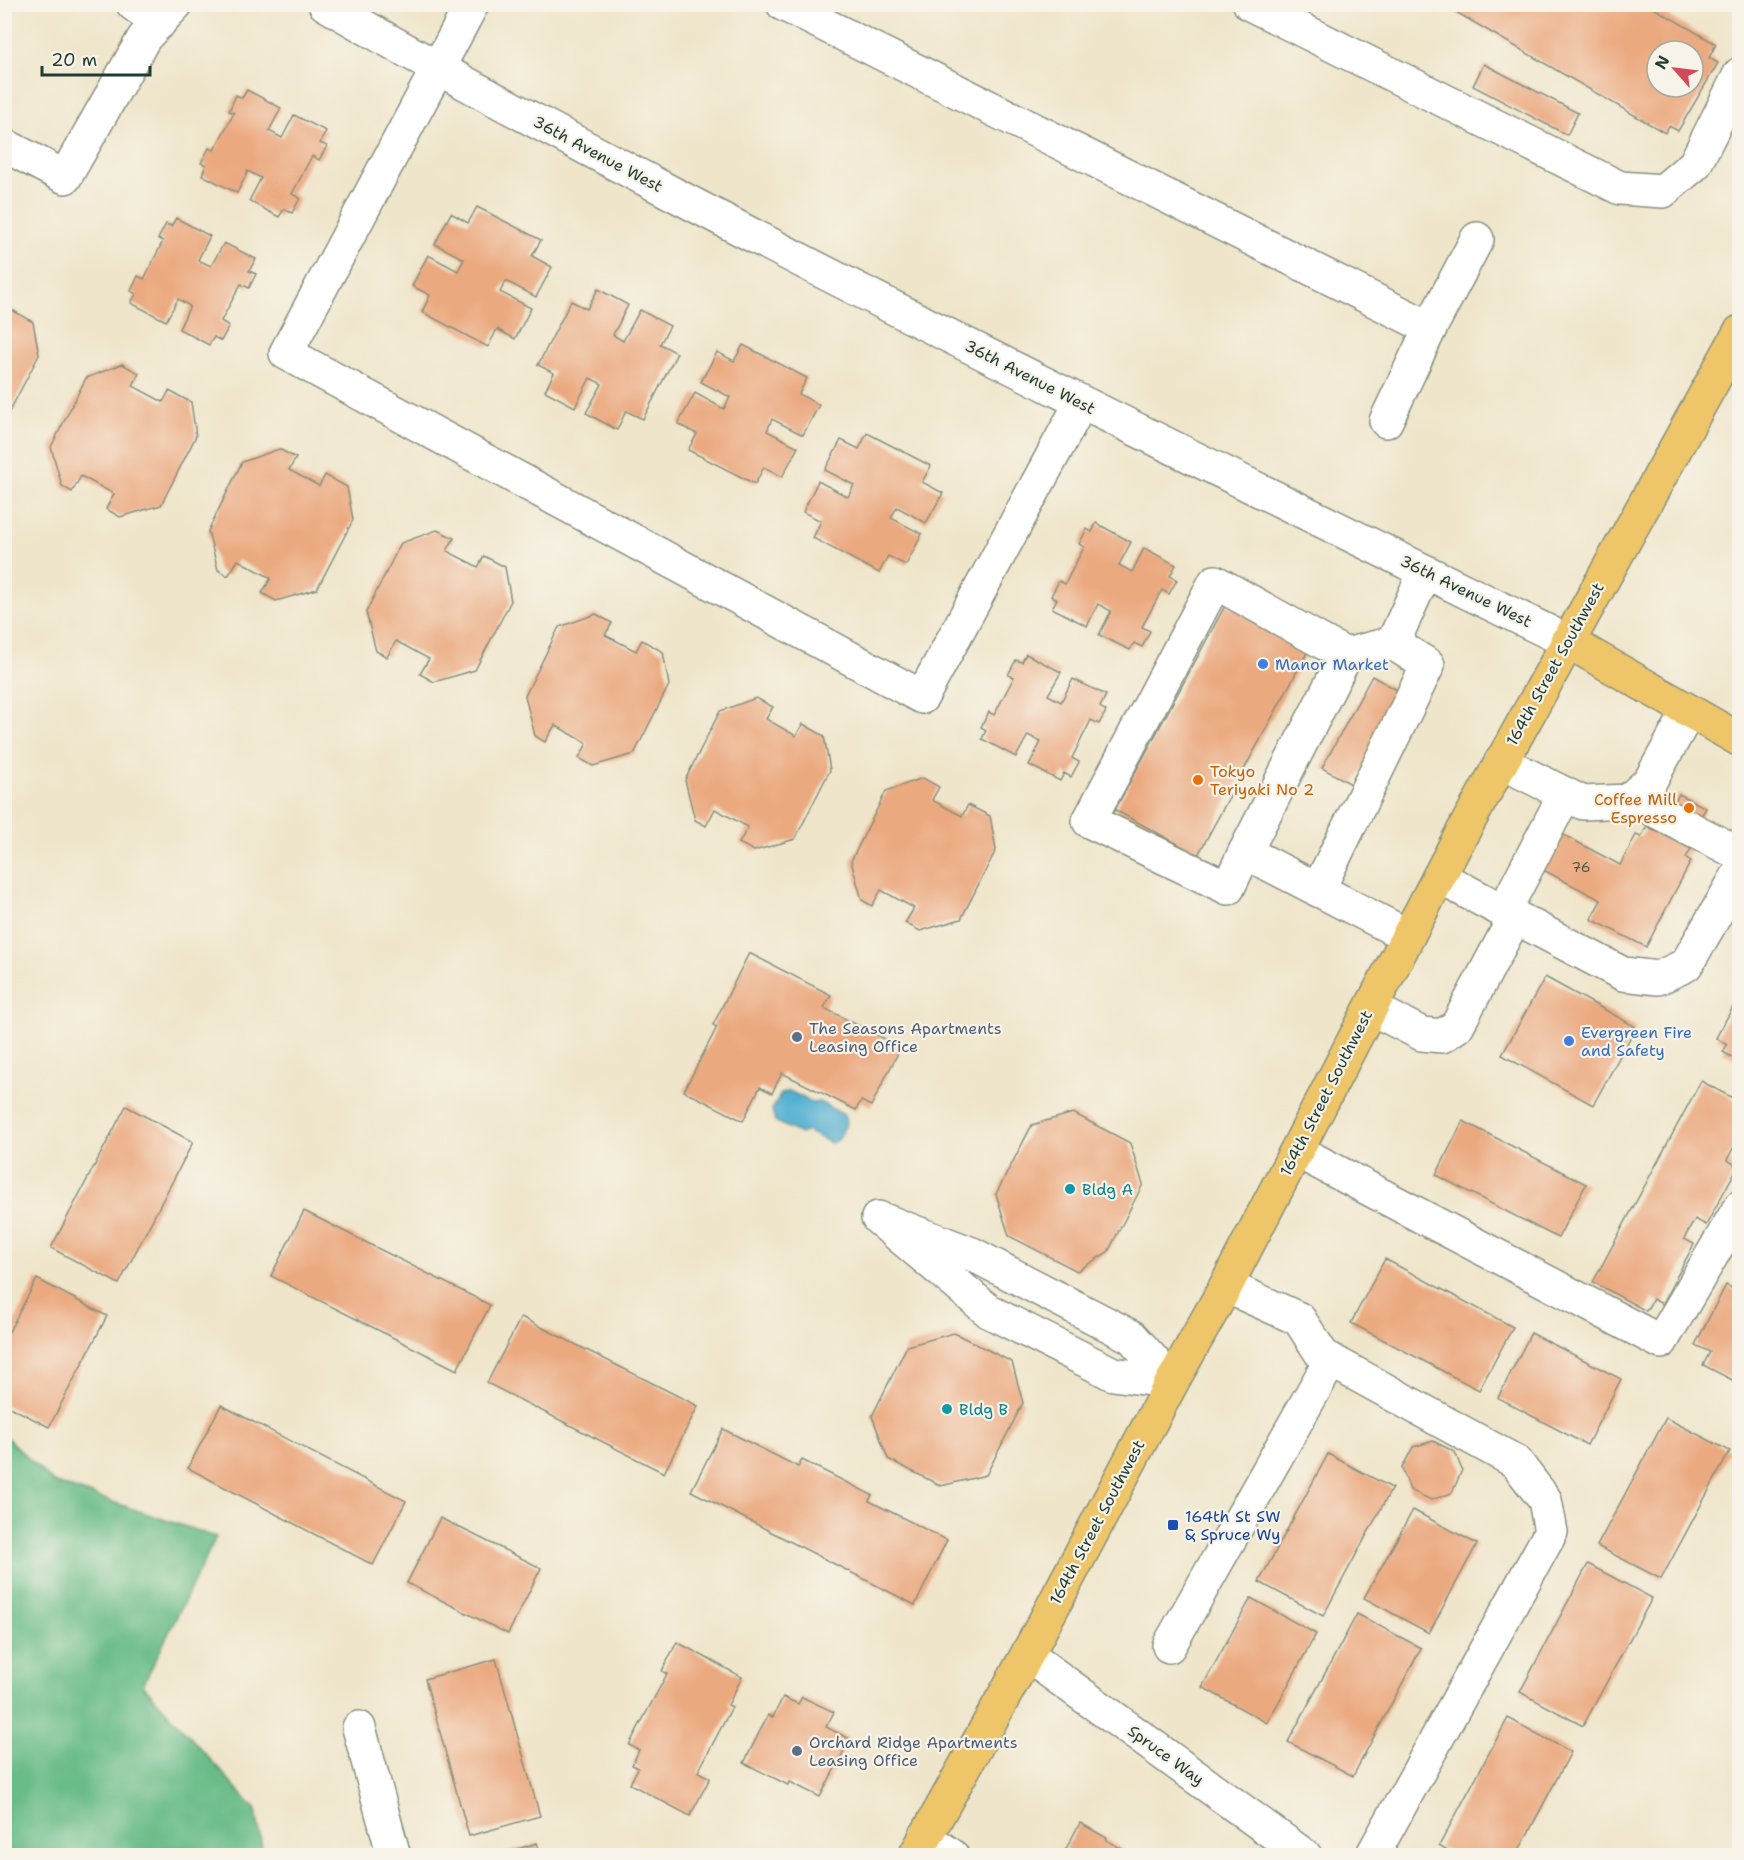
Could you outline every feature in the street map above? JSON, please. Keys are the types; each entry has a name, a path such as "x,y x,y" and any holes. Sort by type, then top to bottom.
{"main road":[{"name":"164th Street Southwest","path":"920,1846 1027,1655 1172,1382 1226,1286 1501,762 1740,332"},
{"name":"36th Avenue West","path":"1568,641 1740,740"}],"street":[{"name":"36th Avenue West","path":"324,4 439,70 781,250 1081,403 1568,641"},
{"path":"472,4 439,70 286,352 922,697 1081,403"},
{"path":"783,4 1430,328"},
{"path":"1250,4 1620,188 1663,190 1695,164 1740,74"},
{"path":"4,145 65,177 144,38 156,11"},
{"path":"1386,421 1430,328 1477,239"},
{"path":"1393,643 1425,572"},
{"path":"1318,890 1428,665 1393,643 1346,655 1215,582 1089,821 1228,888 1346,655"},
{"path":"1501,762 1583,803 1628,801 1650,781 1689,711"},
{"path":"1371,1008 1422,1034 1442,1036 1457,1026 1565,794"},
{"path":"1631,798 1740,854"},
{"path":"1245,852 1408,936"},
{"path":"1439,877 1623,974 1658,978 1686,965 1740,872"},
{"path":"1297,1151 1661,1342 1740,1207"},
{"path":"878,1218 972,1254 1132,1337 1172,1382 1113,1374 990,1312 878,1218"},
{"path":"1226,1286 1299,1319 1323,1356 1516,1462 1545,1500 1551,1532 1372,1856"},
{"path":"1169,1646 1330,1360"},
{"name":"Spruce Way","path":"1027,1655 1305,1856"},
{"path":"359,1728 394,1856"},
{"path":"920,1846 952,1856"}],"green space":[{"path":"4,1435 53,1482 216,1537 143,1685 256,1810 263,1855 5,1855"}],"water":[{"path":"789,1091 843,1114 847,1122 838,1140 831,1143 807,1131 800,1134 775,1121 772,1110 781,1094"}],"building":[{"path":"1442,4 1647,4 1716,44 1709,58 1718,63 1705,85 1705,39 1645,39 1645,99 1697,99 1678,131 1669,126 1665,133"},
{"path":"1484,64 1578,113 1567,135 1473,86"},
{"path":"247,90 281,108 269,131 282,138 294,115 326,131 320,143 327,146 319,160 312,156 292,194 300,198 292,213 284,209 279,217 249,201 261,178 248,171 237,193 202,175 206,165 201,163 209,148 214,150 234,113 229,111 236,95 242,98"},
{"path":"477,207 541,240 532,256 552,267 536,297 506,281 500,292 531,308 515,339 497,329 488,347 422,312 430,295 412,286 428,255 458,271 464,259 435,244 451,213 468,223"},
{"path":"176,218 210,236 198,260 211,266 224,243 256,259 249,271 256,274 249,288 241,284 221,321 229,326 221,341 214,337 209,345 179,329 190,306 178,299 166,321 131,303 136,294 131,291 138,276 144,279 163,241 158,239 166,224 171,226"},
{"path":"598,289 628,305 613,335 623,341 640,310 670,326 660,344 677,353 643,419 626,411 617,430 586,413 602,384 590,378 575,407 545,391 554,373 538,365 571,301 587,309"},
{"path":"12,310 33,322 39,355 4,422 4,321"},
{"path":"743,345 807,378 799,394 819,405 803,435 772,419 767,431 798,447 782,477 764,467 755,484 688,450 697,434 678,424 695,393 724,409 730,397 701,382 717,352 734,361"},
{"path":"122,364 139,373 133,386 163,402 169,391 191,402 196,436 161,505 120,517 106,509 114,494 81,476 72,492 62,486 51,447 86,378"},
{"path":"867,433 931,466 922,482 943,493 926,523 897,507 891,518 922,534 906,565 888,556 879,573 813,538 821,521 803,512 818,481 848,497 854,485 825,470 841,440 859,449"},
{"path":"279,449 296,458 289,470 319,486 325,475 347,487 353,520 317,589 276,601 262,593 271,578 238,560 228,576 218,570 208,531 242,462"},
{"path":"1096,523 1131,542 1119,565 1132,572 1144,548 1176,565 1170,576 1177,580 1169,594 1162,590 1142,627 1150,631 1142,647 1134,643 1130,650 1099,635 1111,611 1098,604 1087,626 1052,608 1057,599 1051,596 1059,581 1065,584 1084,547 1079,544 1087,529 1092,532"},
{"path":"437,530 454,538 447,551 478,567 484,556 505,567 511,601 475,670 434,682 420,674 429,659 396,641 387,657 376,651 366,612 401,543"},
{"path":"1226,604 1309,649 1198,855 1115,810"},
{"path":"596,614 612,623 605,635 636,651 642,640 663,652 669,685 634,754 593,766 579,758 587,743 555,725 545,742 535,736 525,696 559,627"},
{"path":"1026,654 1061,672 1048,695 1061,702 1073,679 1106,695 1100,707 1106,711 1099,724 1091,720 1072,758 1079,762 1071,777 1064,773 1060,781 1029,765 1041,742 1028,735 1016,757 982,739 986,730 981,727 989,712 994,715 1014,677 1008,675 1016,660 1022,662"},
{"path":"1372,676 1404,694 1353,785 1322,768"},
{"path":"756,698 773,707 766,719 796,736 803,724 824,736 830,770 795,839 754,851 739,843 748,827 715,809 706,826 695,820 685,780 720,711"},
{"path":"923,778 939,787 932,800 962,816 968,805 990,816 996,850 961,919 920,931 905,923 914,908 881,890 872,906 862,900 851,861 886,791"},
{"name":"Coffee Mill Espresso","path":"1679,794 1706,808 1697,823 1671,809"},
{"path":"1647,826 1691,849 1686,858 1691,861 1646,947 1591,919 1601,900 1543,870 1562,834 1620,865 1636,835 1641,837"},
{"name":"The Seasons Apartments Leasing Office","path":"749,953 831,995 824,1008 901,1047 871,1106 861,1101 856,1110 782,1073 772,1093 760,1087 743,1121 684,1091 717,1027 713,1025"},
{"name":"Evergreen Fire and Safety","path":"1545,977 1636,1027 1593,1105 1502,1055"},
{"path":"1740,994 1740,1062 1723,1052 1727,1045 1716,1038"},
{"path":"1701,1081 1740,1102 1740,1143 1737,1141 1727,1160 1738,1166 1706,1225 1695,1219 1684,1239 1694,1244 1662,1304 1653,1299 1646,1311 1593,1282"},
{"path":"126,1106 193,1142 119,1284 51,1248"},
{"name":"Bldg A","path":"1073,1113 1130,1143 1143,1184 1108,1252 1077,1271 1009,1236 996,1194 1032,1125"},
{"path":"1463,1121 1586,1184 1558,1238 1436,1175"},
{"path":"304,1211 490,1305 457,1370 271,1276"},
{"path":"1385,1259 1513,1327 1479,1390 1351,1323"},
{"path":"37,1279 107,1316 49,1427 4,1404 4,1341"},
{"path":"1726,1285 1740,1292 1740,1384 1703,1365 1710,1352 1695,1345"},
{"path":"521,1317 698,1406 664,1473 487,1383"},
{"name":"Bldg B","path":"954,1333 1012,1362 1023,1403 986,1475 941,1486 888,1459 872,1416 907,1346"},
{"path":"1531,1333 1621,1379 1587,1445 1498,1398"},
{"path":"221,1405 406,1501 373,1565 188,1468"},
{"path":"1666,1418 1730,1451 1661,1579 1597,1546"},
{"path":"723,1429 798,1467 802,1460 872,1495 869,1501 947,1540 915,1605 691,1491"},
{"path":"1433,1441 1455,1452 1462,1470 1452,1493 1431,1500 1410,1490 1402,1468 1413,1447"},
{"path":"1328,1454 1392,1488 1323,1616 1259,1582"},
{"path":"1413,1510 1477,1544 1429,1633 1364,1598"},
{"path":"440,1518 541,1568 508,1634 407,1583"},
{"path":"1588,1564 1652,1598 1583,1726 1520,1692"},
{"path":"1251,1598 1316,1634 1267,1723 1202,1687"},
{"path":"1357,1614 1421,1648 1353,1776 1288,1742"},
{"path":"677,1642 742,1677 728,1705 732,1707 698,1772 710,1778 690,1816 630,1784 638,1768 632,1765 639,1750 629,1745 667,1674 662,1671"},
{"path":"496,1659 540,1816 469,1836 425,1679"},
{"name":"Orchard Ridge Apartments Leasing Office","path":"783,1697 798,1704 802,1697 834,1712 826,1727 850,1739 820,1797 790,1782 788,1785 744,1763 768,1715 773,1717"},
{"path":"1508,1718 1571,1752 1516,1856 1456,1856 1439,1846"},
{"path":"1080,1823 1107,1838 1106,1840 1131,1854 1130,1856 1062,1856"},
{"path":"537,1843 542,1856 499,1856 499,1855"}],"place":[{"name":"Manor Market","path":"1263,664"},
{"name":"Tokyo Teriyaki No 2","path":"1198,780"},
{"name":"Coffee Mill Espresso","path":"1689,808"},
{"name":"The Seasons Apartments Leasing Office","path":"797,1037"},
{"name":"Evergreen Fire and Safety","path":"1569,1041"},
{"name":"Bldg A","path":"1070,1189"},
{"name":"Bldg B","path":"947,1409"},
{"name":"164th St SW & Spruce Wy","path":"1173,1525"},
{"name":"Orchard Ridge Apartments Leasing Office","path":"797,1751"}]}
